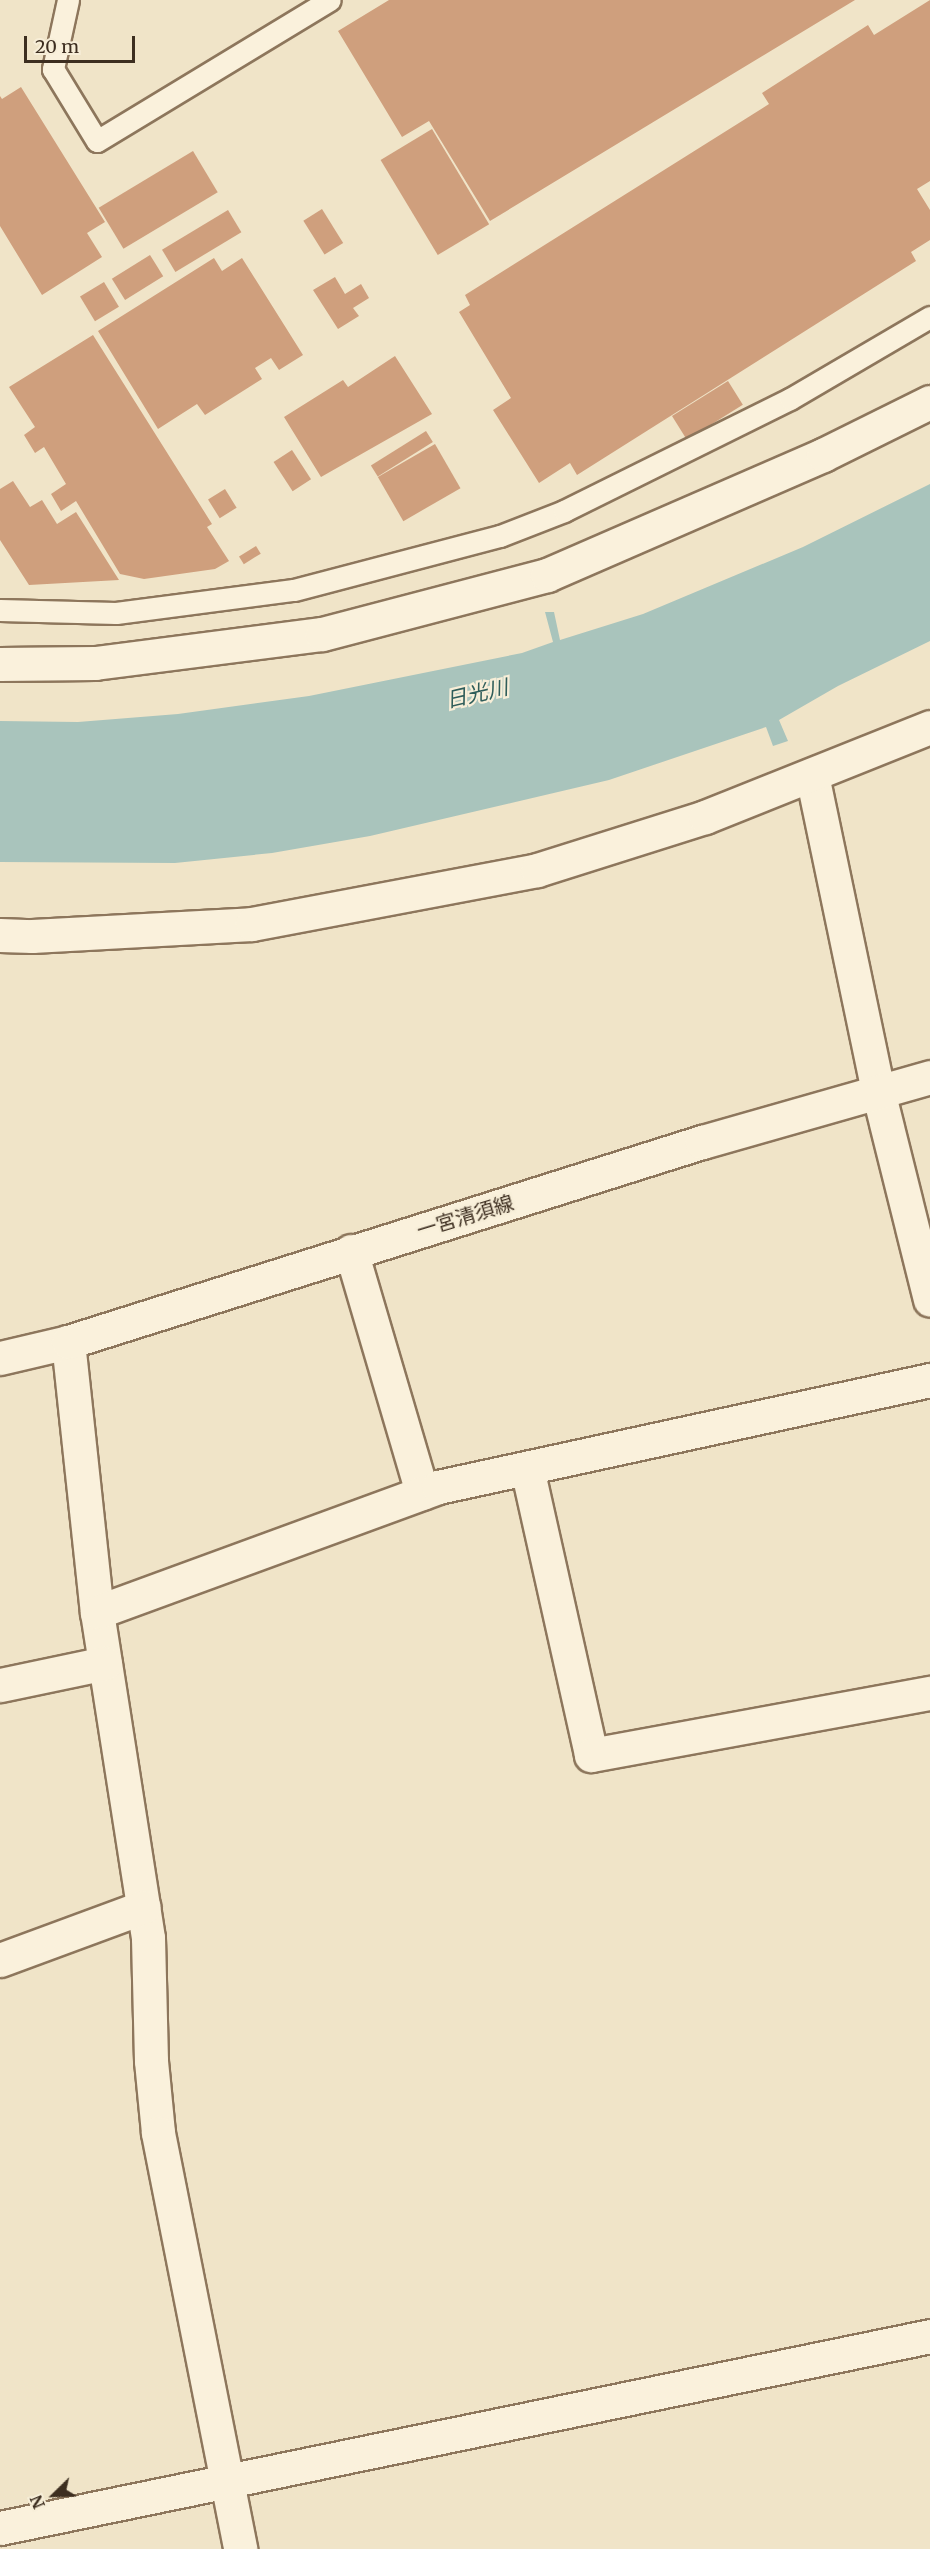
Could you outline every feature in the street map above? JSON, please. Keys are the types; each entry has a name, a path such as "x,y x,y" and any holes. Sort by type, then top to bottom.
{"street":[{"path":"0,664 95,663 322,634 547,575 823,455 930,402"},
{"path":"0,934 32,936 252,924 537,870 705,817 930,727"},
{"path":"812,775 878,1091 930,1300"},
{"name":"一宮清須線","path":"0,1358 68,1342 351,1251 930,1077"},
{"path":"351,1251 422,1493"},
{"path":"68,1342 97,1612 143,1907 158,2133 240,2549"},
{"path":"97,1612 422,1493 930,1380"},
{"path":"527,1468 591,1755 930,1693"},
{"path":"0,1685 105,1663"},
{"path":"0,1960 143,1907"},
{"path":"0,2528 930,2336"}],"lane":[{"path":"68,0 53,69 97,141 330,0"},
{"path":"0,610 116,613 294,590 500,536 564,511 790,399 930,317"}],"water":[{"name":"日光川","path":"930,484 930,641 838,686 779,720 788,741 773,746 766,727 609,780 370,836 272,853 175,863 0,862 0,721 78,722 178,714 309,696 522,653 553,642 545,612 554,612 560,640 643,614 803,547"}],"building":[{"path":"389,0 855,0 490,221 429,121 402,137 338,31"},
{"path":"930,0 930,181 917,189 930,210 930,240 911,252 916,261 577,475 570,463 539,483 493,410 511,398 459,312 470,305 465,295 769,104 762,93 868,25 874,35"},
{"path":"21,87 105,222 87,233 102,257 42,295 0,226 0,96 2,99"},
{"path":"432,129 489,224 438,255 381,160"},
{"path":"193,151 218,192 123,249 99,208"},
{"path":"322,209 343,243 325,255 303,221"},
{"path":"228,210 241,232 175,272 162,250"},
{"path":"150,255 163,276 125,300 112,279"},
{"path":"214,258 222,271 242,258 303,355 279,370 271,358 255,368 262,379 205,415 197,404 158,429 98,331"},
{"path":"335,277 345,294 361,284 369,298 353,308 359,316 338,329 313,290"},
{"path":"104,282 119,307 95,321 80,296"},
{"path":"93,335 212,524 207,527 229,561 215,569 144,579 120,574 76,501 61,511 51,494 66,484 44,447 35,453 24,435 35,427 9,387"},
{"path":"395,356 432,414 321,477 284,417 343,380 348,387"},
{"path":"728,381 743,405 687,440 672,416"},
{"path":"426,431 433,442 378,476 371,465"},
{"path":"435,444 460,488 403,521 378,477"},
{"path":"292,450 311,479 293,491 274,462"},
{"path":"13,481 30,507 42,500 57,524 76,512 119,580 29,585 0,540 0,489"},
{"path":"225,489 237,508 220,518 208,500"},
{"path":"256,546 261,554 244,564 239,557"}]}
